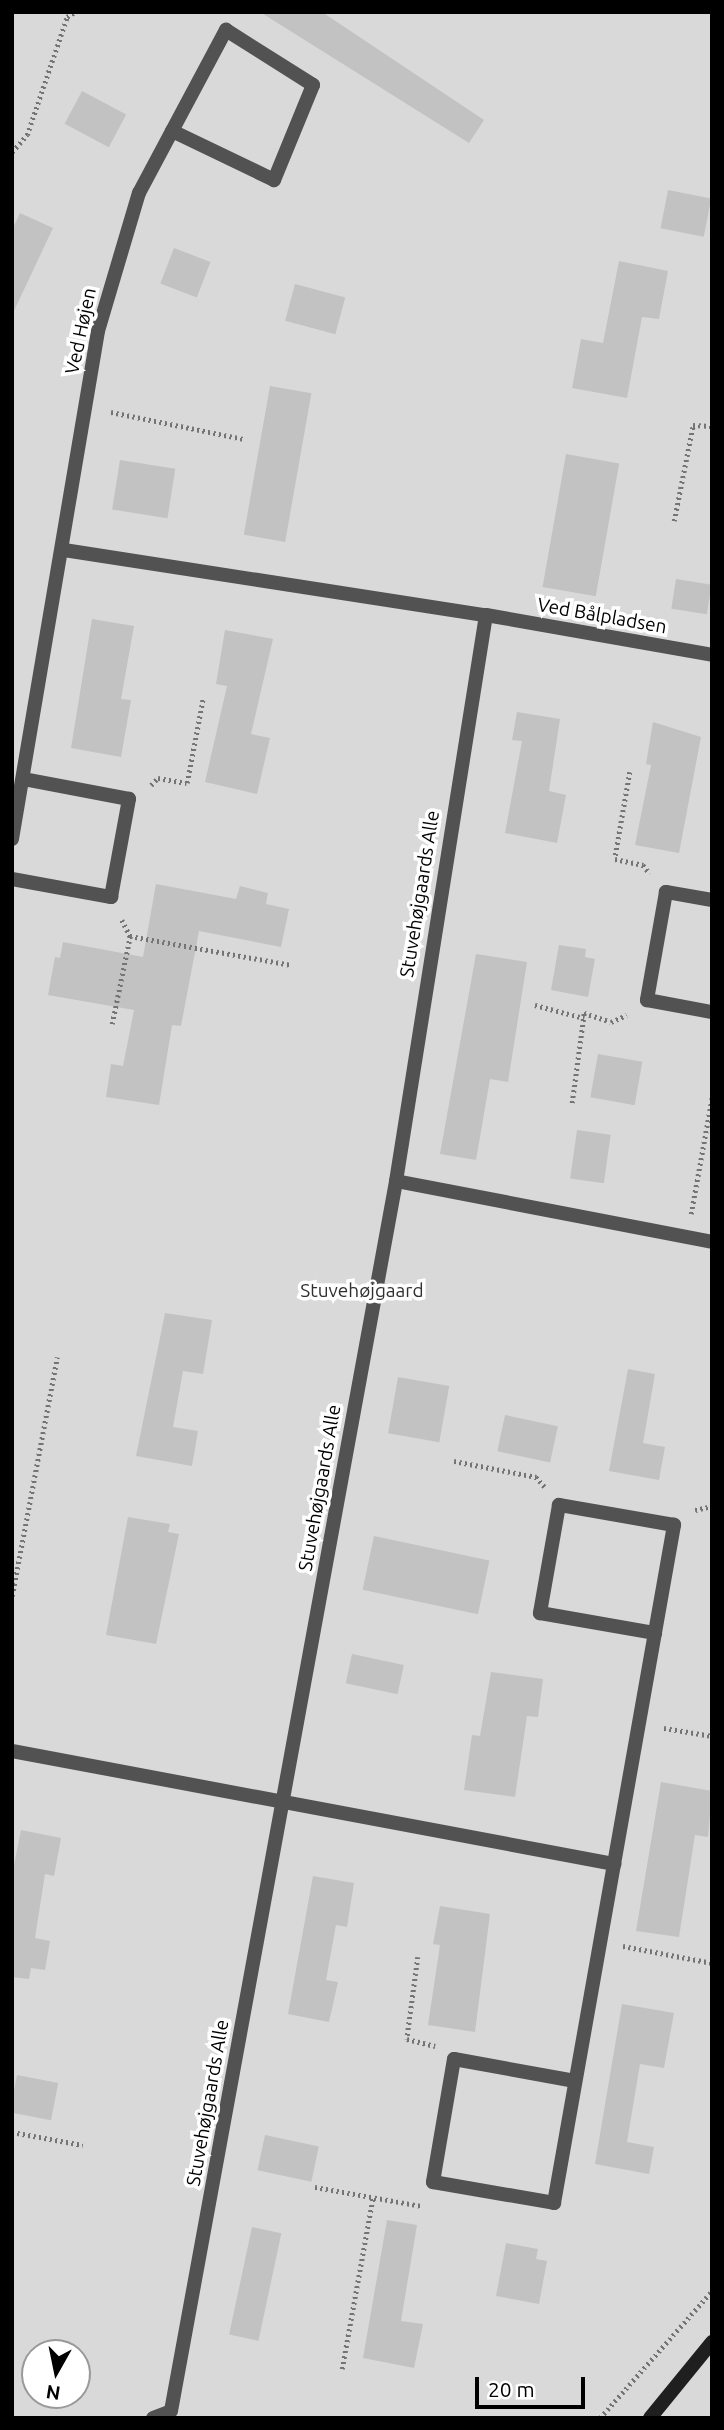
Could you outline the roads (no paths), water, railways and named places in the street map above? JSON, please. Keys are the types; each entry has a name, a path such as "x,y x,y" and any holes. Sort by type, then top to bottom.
{"street":[{"path":"650,2418 712,2342"}],"lane":[{"name":"Ved Højen","path":"12,839 64,550 85,407 119,253 139,192 226,30 313,85 274,180 172,131"},
{"path":"64,550 486,615"},
{"name":"Ved Bålpladsen","path":"486,615 712,655"},
{"name":"Stuvehøjgaards Alle","path":"153,2418 175,2414 282,1802 396,1181 486,615"},
{"path":"12,879 111,897 129,799 23,779"},
{"path":"712,900 666,894 647,1000 712,1012"},
{"path":"396,1181 712,1242"},
{"path":"575,2081 454,2059 433,2182 554,2203 575,2081 614,1864 655,1633 674,1525 559,1505 540,1613 655,1633"},
{"path":"12,1751 614,1864"}],"park label":[{"name":"Stuvehøjgaard","path":"362,1291"}]}
